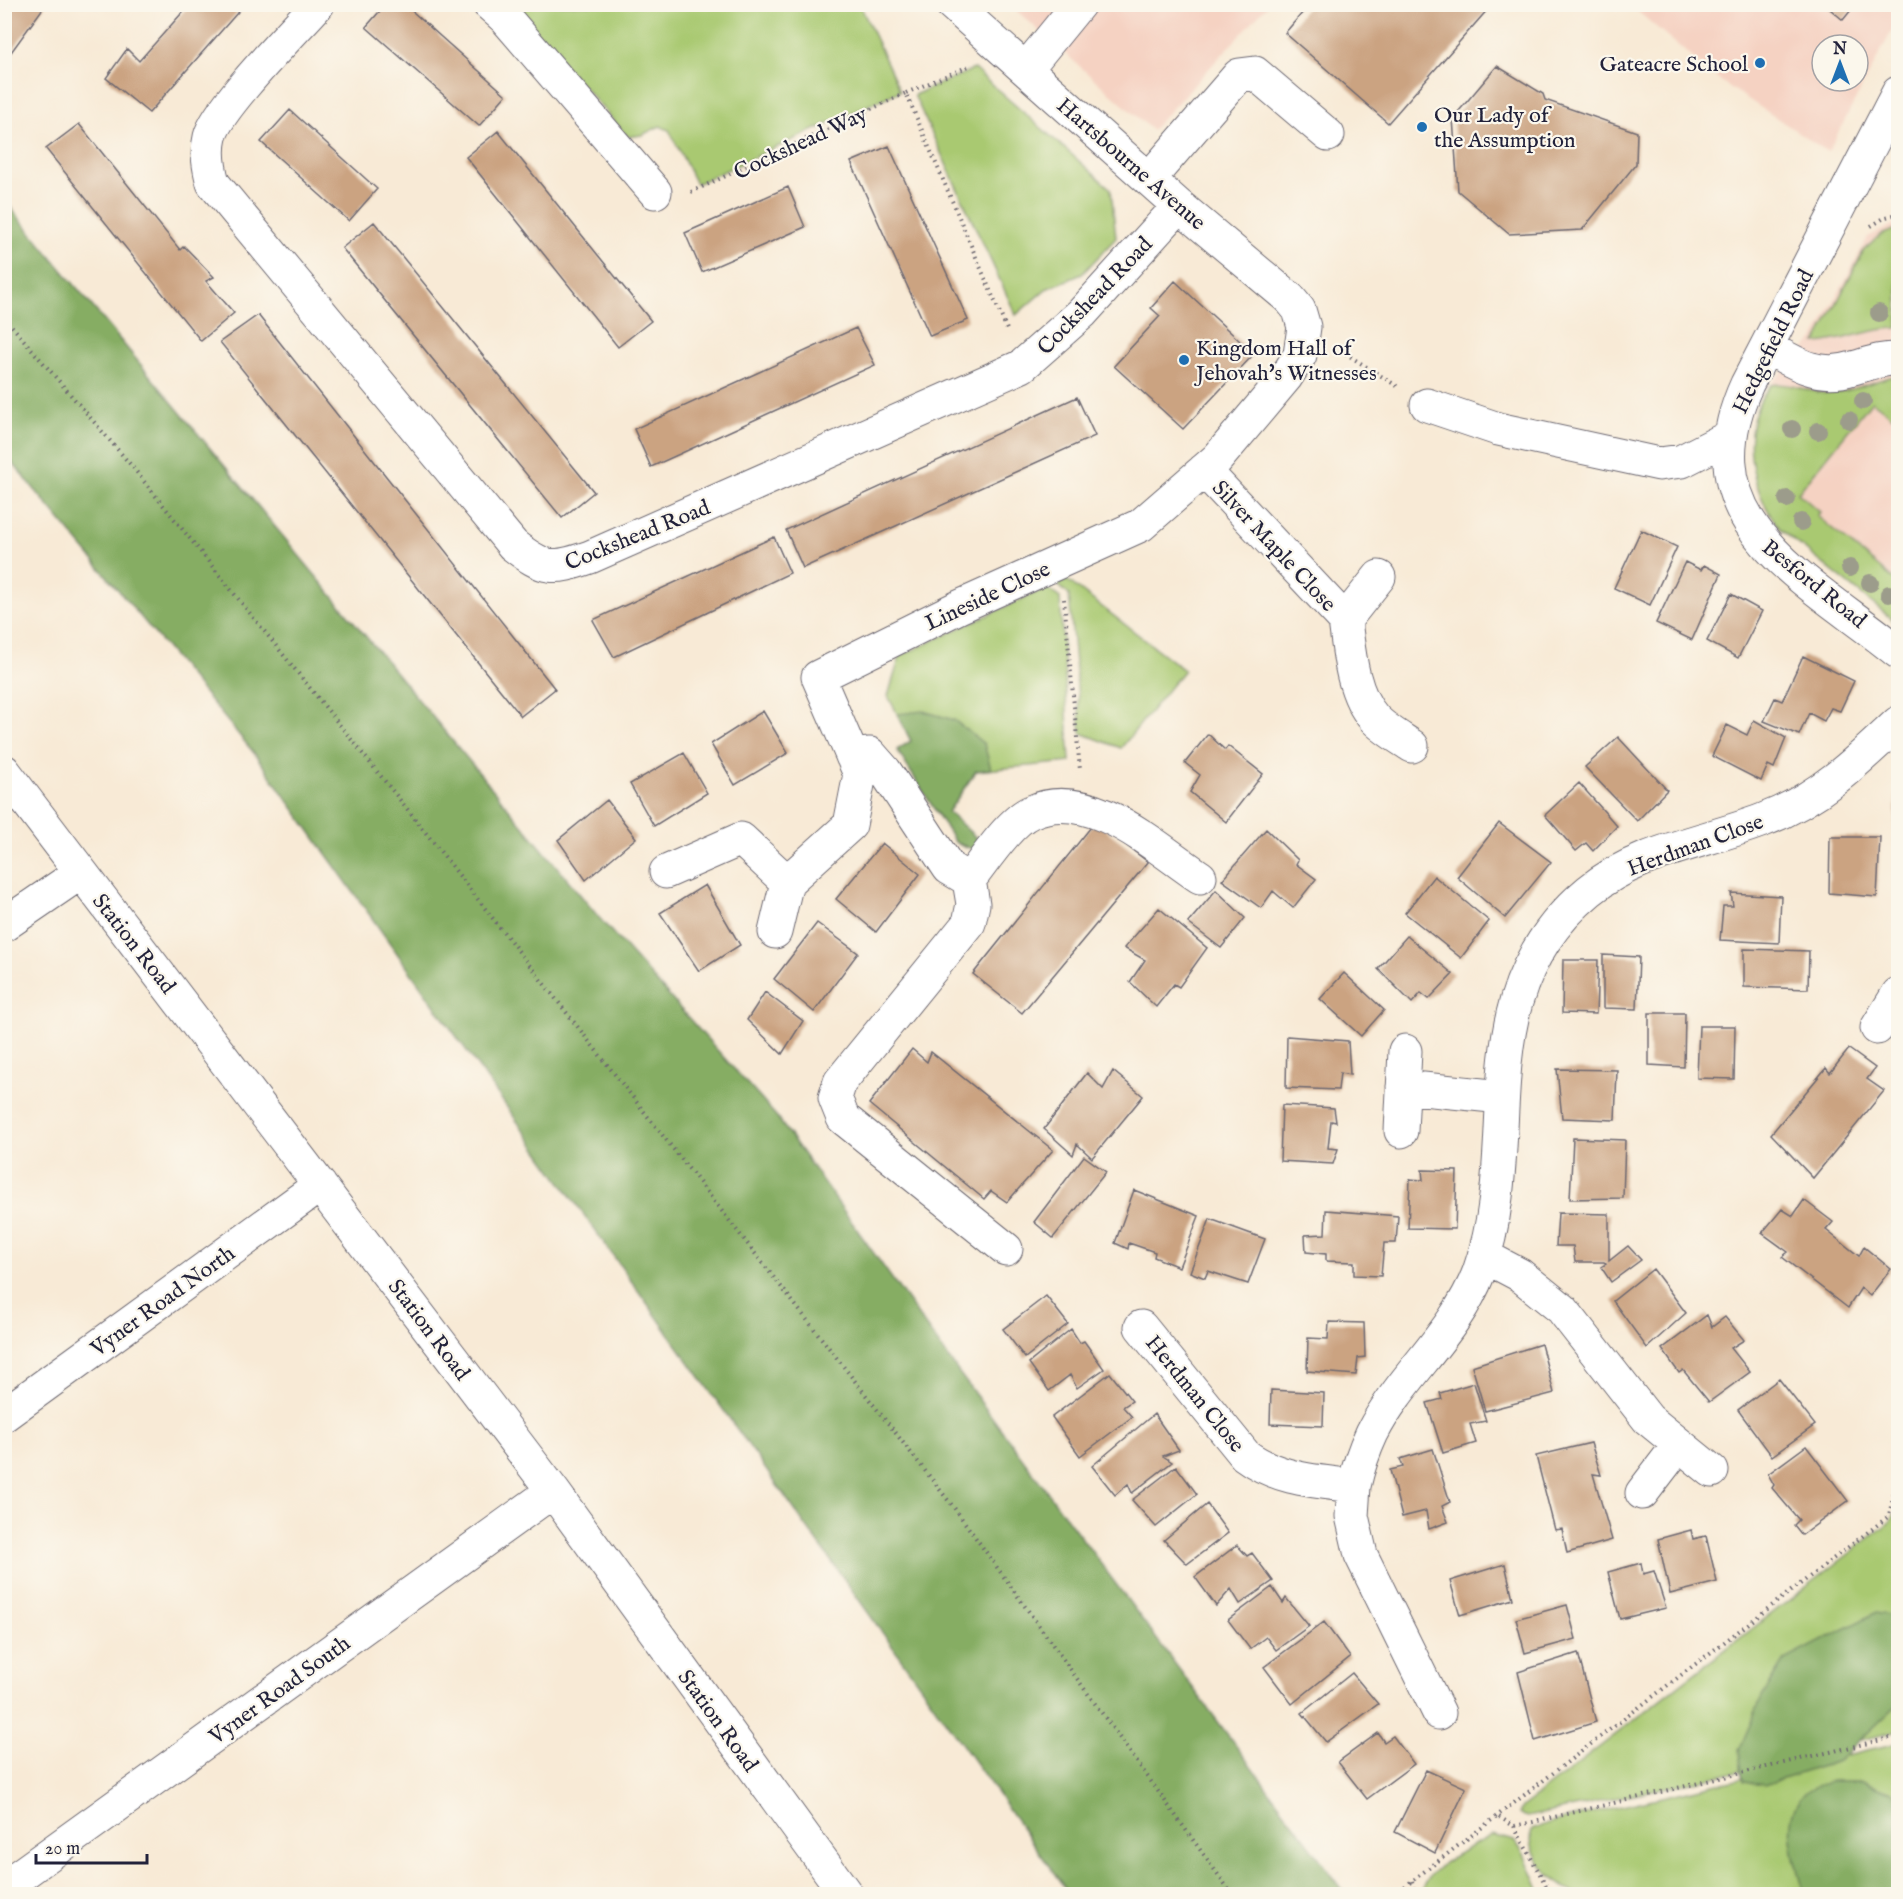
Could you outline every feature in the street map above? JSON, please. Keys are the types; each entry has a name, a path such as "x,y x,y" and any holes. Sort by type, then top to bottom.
{"street":[{"name":"Cockshead Road","path":"318,4 222,114 210,137 207,161 213,183 513,545 535,562 561,567 591,557 1022,366 1083,313 1179,206"},
{"path":"489,4 506,19 655,192"},
{"name":"Hartsbourne Avenue","path":"952,4 1179,206 1290,299 1299,310 1305,327"},
{"path":"1026,69 1078,4"},
{"path":"1149,179 1239,75 1255,73 1328,135"},
{"name":"Hedgefield Road","path":"1427,405 1467,421 1647,463 1670,464 1682,461 1731,436 1740,398 1767,347 1884,148 1899,93"},
{"name":"Lineside Close","path":"787,882 850,825 860,774 818,677 1141,525 1216,459 1286,377 1300,355 1305,327"},
{"path":"1767,347 1800,366 1820,373 1837,373 1882,360 1899,359"},
{"name":"Besford Road","path":"1731,436 1731,472 1734,489 1755,533 1781,560 1899,652"},
{"name":"Silver Maple Close","path":"1204,470 1345,620 1350,658 1358,687 1374,718 1412,746"},
{"name":"Silver Maple Close","path":"1345,620 1379,577"},
{"name":"Herdman Close","path":"1439,1713 1361,1555 1353,1516 1354,1486 1372,1432 1457,1314 1484,1256 1495,1206 1508,1037 1518,991 1529,963 1543,939 1590,890 1642,861 1764,820 1799,803 1846,772 1899,723"},
{"path":"852,756 870,754 885,771 949,868 969,880"},
{"name":"Station Road","path":"4,771 553,1491 846,1894"},
{"path":"1006,1249 843,1118 835,1098 840,1082 969,923 973,904 969,880 1018,821 1031,811 1059,806 1083,807 1107,815 1200,878"},
{"path":"666,873 741,838 787,882 775,932"},
{"path":"4,925 80,873"},
{"path":"1877,1028 1899,994"},
{"path":"1401,1131 1405,1051"},
{"path":"1403,1087 1502,1097"},
{"name":"Vyner Road North","path":"4,1415 320,1185"},
{"path":"1484,1256 1520,1275 1562,1309 1648,1419 1678,1446 1712,1471"},
{"name":"Herdman Close","path":"1141,1327 1245,1455 1260,1466 1298,1479 1354,1486"},
{"path":"1642,1493 1678,1446"},
{"name":"Vyner Road South","path":"4,1887 553,1491"}],"path":[{"path":"999,46 969,66 906,93 1022,366"},
{"name":"Cockshead Way","path":"655,192 667,203 906,93"},
{"path":"1866,231 1886,217 1899,214"},
{"path":"4,317 130,464 400,801 940,1490 1232,1894"},
{"path":"1305,327 1427,405"},
{"path":"1035,573 1064,596 1083,807"},
{"path":"1395,1894 1499,1817 1889,1516 1899,1470"},
{"path":"1893,1497 1899,1500"},
{"path":"1514,1826 1899,1736"},
{"path":"1499,1817 1514,1826 1550,1894"},
{"path":"1412,1881 1415,1894"},
{"path":"1548,1889 1561,1894"}],"shaded area":[{"path":"1010,5 1268,5 1152,130"},
{"name":"Gateacre School","path":"1630,5 1898,5 1898,19 1870,72 1870,33 1810,33 1810,93 1859,93 1828,152 1719,80"},
{"path":"1898,222 1898,625 1781,530 1765,509 1756,487 1751,447 1754,420 1770,385 1814,339 1868,237"}],"green space":[{"path":"511,5 860,5 900,91 696,184 669,130 660,126 642,135 628,137"},
{"path":"974,69 1111,189 1116,238 1082,274 1046,289 1016,315 914,95"},
{"path":"5,201 602,921 777,1117 957,1370 1346,1894 1069,1894 254,753 5,454"},
{"path":"1898,228 1898,328 1877,330 1816,343 1864,250 1881,235"},
{"path":"1898,375 1898,411 1894,418 1872,401 1798,493 1820,512 1817,516 1898,583 1898,624 1781,530 1761,496 1755,478 1751,458 1751,439 1753,420 1760,402 1771,385 1786,385 1831,393"},
{"path":"1067,580 1184,670 1121,748 1081,733 1069,595 1058,585"},
{"path":"1046,588 1060,598 1070,762 976,771 948,812 982,843 965,848 955,842 897,750 911,741 888,696 900,656"},
{"path":"923,711 954,720 984,744 991,769 976,771 948,812 982,843 974,850 955,842 897,750 911,741 897,714"},
{"path":"1895,1514 1898,1514 1898,1731 1714,1777 1528,1817 1519,1814 1522,1807 1890,1522"},
{"path":"1875,1613 1898,1616 1898,1701 1895,1707 1838,1761 1764,1785 1743,1782 1739,1750 1762,1697 1785,1660"},
{"path":"1898,1743 1898,1894 1576,1894 1551,1876 1533,1849 1532,1830 1548,1823"},
{"path":"1832,1781 1863,1781 1895,1793 1898,1800 1898,1894 1804,1894 1791,1842 1792,1815 1797,1803 1806,1792"},
{"path":"1492,1835 1515,1841 1524,1854 1541,1894 1422,1894 1425,1884 1439,1867"}],"building":[{"path":"4,4 46,4 4,62"},
{"path":"190,4 245,4 149,113 106,78 127,49 139,61"},
{"path":"386,4 404,4 506,95 479,126 366,27"},
{"path":"1310,4 1485,4 1489,8 1388,123 1285,33"},
{"path":"1824,4 1856,4 1843,20"},
{"path":"1497,66 1543,94 1545,100 1637,132 1636,164 1582,230 1509,234 1458,191 1453,118"},
{"path":"290,110 377,189 349,221 261,142"},
{"path":"79,124 180,250 184,246 214,277 206,281 234,313 201,341 46,149"},
{"path":"498,131 651,321 618,347 466,157"},
{"path":"889,146 968,320 930,336 851,162"},
{"path":"788,187 805,227 702,272 685,233"},
{"path":"374,222 594,492 562,518 342,248"},
{"name":"Kingdom Hall of Jehovah's Witnesses","path":"1175,281 1254,354 1183,429 1114,366 1160,316 1151,308"},
{"path":"258,315 555,689 521,716 220,342"},
{"path":"856,328 875,365 651,467 634,429"},
{"path":"1077,397 1095,436 803,568 786,530"},
{"path":"1641,530 1677,547 1650,605 1614,588"},
{"path":"774,537 790,573 614,657 593,620"},
{"path":"1685,562 1701,570 1704,565 1721,574 1692,640 1656,623"},
{"path":"1731,594 1762,611 1738,658 1707,641"},
{"path":"1803,656 1854,681 1840,711 1831,708 1824,721 1809,713 1799,735 1764,721 1775,698 1782,701"},
{"path":"763,711 788,753 735,785 711,744"},
{"path":"1754,720 1786,738 1774,768 1768,765 1761,781 1712,756 1727,725 1747,735"},
{"path":"1208,734 1225,750 1228,746 1263,774 1226,822 1190,792 1200,775 1185,763"},
{"path":"1618,737 1667,790 1637,821 1585,767"},
{"path":"684,753 707,793 654,826 630,784"},
{"path":"1579,783 1617,826 1593,851 1586,843 1576,851 1545,815"},
{"path":"1896,792 1898,792 1898,843 1894,843"},
{"path":"607,800 636,838 586,880 558,840"},
{"path":"1095,822 1148,862 1022,1013 973,974"},
{"path":"1499,823 1551,862 1505,918 1457,877"},
{"path":"1266,829 1298,860 1296,864 1316,879 1293,908 1273,891 1261,908 1222,880"},
{"path":"1830,837 1880,837 1877,897 1829,893"},
{"path":"882,843 920,874 876,932 836,899"},
{"path":"1434,876 1489,921 1461,958 1405,913"},
{"path":"705,885 740,945 699,971 660,913"},
{"path":"1216,890 1245,918 1221,948 1188,923"},
{"path":"1731,893 1781,896 1779,943 1720,940 1723,906 1733,906"},
{"path":"1159,908 1207,948 1179,987 1174,984 1156,1007 1130,982 1145,960 1124,948"},
{"path":"817,923 858,953 814,1012 774,979"},
{"path":"1407,936 1453,974 1429,999 1421,993 1412,1003 1378,969"},
{"path":"1744,949 1809,951 1808,989 1744,987"},
{"path":"1603,955 1639,957 1637,1009 1603,1008"},
{"path":"1563,960 1598,960 1596,1014 1562,1013"},
{"path":"1344,973 1384,1010 1361,1036 1320,999"},
{"path":"765,992 803,1021 782,1054 747,1020"},
{"path":"1649,1013 1685,1013 1684,1067 1649,1065"},
{"path":"1699,1026 1735,1026 1734,1079 1697,1078"},
{"path":"1287,1036 1348,1041 1350,1075 1340,1073 1338,1090 1286,1088"},
{"path":"912,1049 927,1062 931,1052 1053,1150 1007,1202 991,1191 984,1199 869,1104"},
{"path":"1849,1049 1875,1068 1867,1079 1884,1091 1813,1178 1771,1134 1826,1068 1830,1073"},
{"path":"1557,1069 1617,1070 1615,1120 1562,1118"},
{"path":"1113,1071 1143,1096 1092,1158 1077,1144 1073,1155 1044,1129 1087,1073 1103,1089"},
{"path":"1282,1105 1334,1108 1336,1122 1331,1121 1328,1148 1338,1149 1333,1164 1280,1161"},
{"path":"1573,1138 1625,1140 1623,1198 1570,1199"},
{"path":"1084,1156 1106,1172 1053,1238 1034,1222"},
{"path":"1422,1170 1457,1171 1455,1229 1408,1228 1410,1179 1423,1180"},
{"path":"1134,1190 1199,1216 1179,1267 1154,1257 1155,1252 1129,1243 1128,1249 1115,1243"},
{"path":"1804,1200 1833,1222 1826,1230 1859,1256 1864,1247 1891,1269 1870,1296 1861,1288 1848,1308 1782,1257 1788,1252 1762,1233 1782,1209 1793,1216"},
{"path":"1326,1210 1398,1216 1396,1243 1384,1243 1381,1276 1354,1275 1354,1262 1326,1261 1326,1254 1306,1252 1305,1235 1325,1234"},
{"path":"1558,1213 1609,1214 1609,1261 1628,1246 1641,1260 1611,1282 1601,1267 1606,1264 1604,1262 1575,1262 1573,1246 1556,1246"},
{"path":"1210,1219 1265,1239 1248,1284 1208,1271 1205,1278 1190,1272"},
{"path":"1653,1269 1686,1313 1647,1348 1613,1301"},
{"path":"1046,1296 1068,1324 1025,1358 1003,1329"},
{"path":"1707,1315 1712,1327 1725,1317 1744,1340 1731,1348 1750,1372 1709,1402 1683,1370 1679,1373 1662,1349"},
{"path":"1329,1322 1364,1323 1365,1357 1358,1358 1356,1375 1307,1371 1308,1338 1328,1339"},
{"path":"1071,1329 1080,1343 1084,1341 1104,1369 1077,1388 1070,1375 1049,1391 1029,1363"},
{"path":"1541,1344 1554,1393 1485,1411 1472,1366"},
{"path":"1110,1373 1132,1401 1123,1407 1132,1417 1080,1456 1052,1417"},
{"path":"1779,1379 1815,1425 1772,1456 1738,1410"},
{"path":"1474,1383 1486,1421 1470,1424 1476,1443 1443,1453 1427,1403 1442,1399 1440,1393"},
{"path":"1271,1390 1324,1393 1323,1426 1270,1424"},
{"path":"1154,1414 1179,1450 1163,1456 1172,1462 1132,1493 1128,1484 1115,1495 1092,1466"},
{"path":"1591,1443 1601,1475 1593,1474 1612,1540 1567,1553 1562,1529 1555,1530 1536,1456"},
{"path":"1806,1446 1848,1501 1802,1535 1794,1525 1799,1520 1772,1488 1774,1485 1768,1474"},
{"path":"1433,1449 1450,1502 1442,1506 1448,1522 1429,1529 1426,1511 1402,1517 1390,1470 1403,1467 1400,1459"},
{"path":"1176,1466 1197,1494 1156,1527 1132,1500"},
{"path":"1207,1504 1228,1533 1187,1564 1164,1540"},
{"path":"1691,1530 1693,1539 1706,1536 1717,1582 1670,1594 1658,1539"},
{"path":"1237,1545 1247,1556 1252,1553 1273,1581 1240,1604 1231,1589 1216,1606 1195,1577"},
{"path":"1641,1563 1643,1574 1654,1571 1666,1608 1620,1619 1608,1572"},
{"path":"1505,1564 1513,1599 1460,1615 1450,1581"},
{"path":"1272,1587 1283,1603 1286,1598 1309,1626 1276,1650 1266,1637 1250,1649 1228,1620"},
{"path":"1567,1605 1576,1639 1525,1653 1516,1619"},
{"path":"1324,1622 1350,1657 1292,1704 1264,1667"},
{"path":"1578,1653 1596,1722 1535,1741 1518,1672"},
{"path":"1352,1673 1378,1704 1326,1742 1302,1713"},
{"path":"1378,1733 1384,1742 1393,1736 1414,1764 1367,1799 1338,1762"},
{"path":"1426,1770 1466,1788 1435,1853 1395,1832"}],"place":[{"name":"Gateacre School","path":"1760,63"},
{"name":"Our Lady of the Assumption","path":"1422,127"},
{"name":"Kingdom Hall of Jehovah's Witnesses","path":"1184,360"}]}
